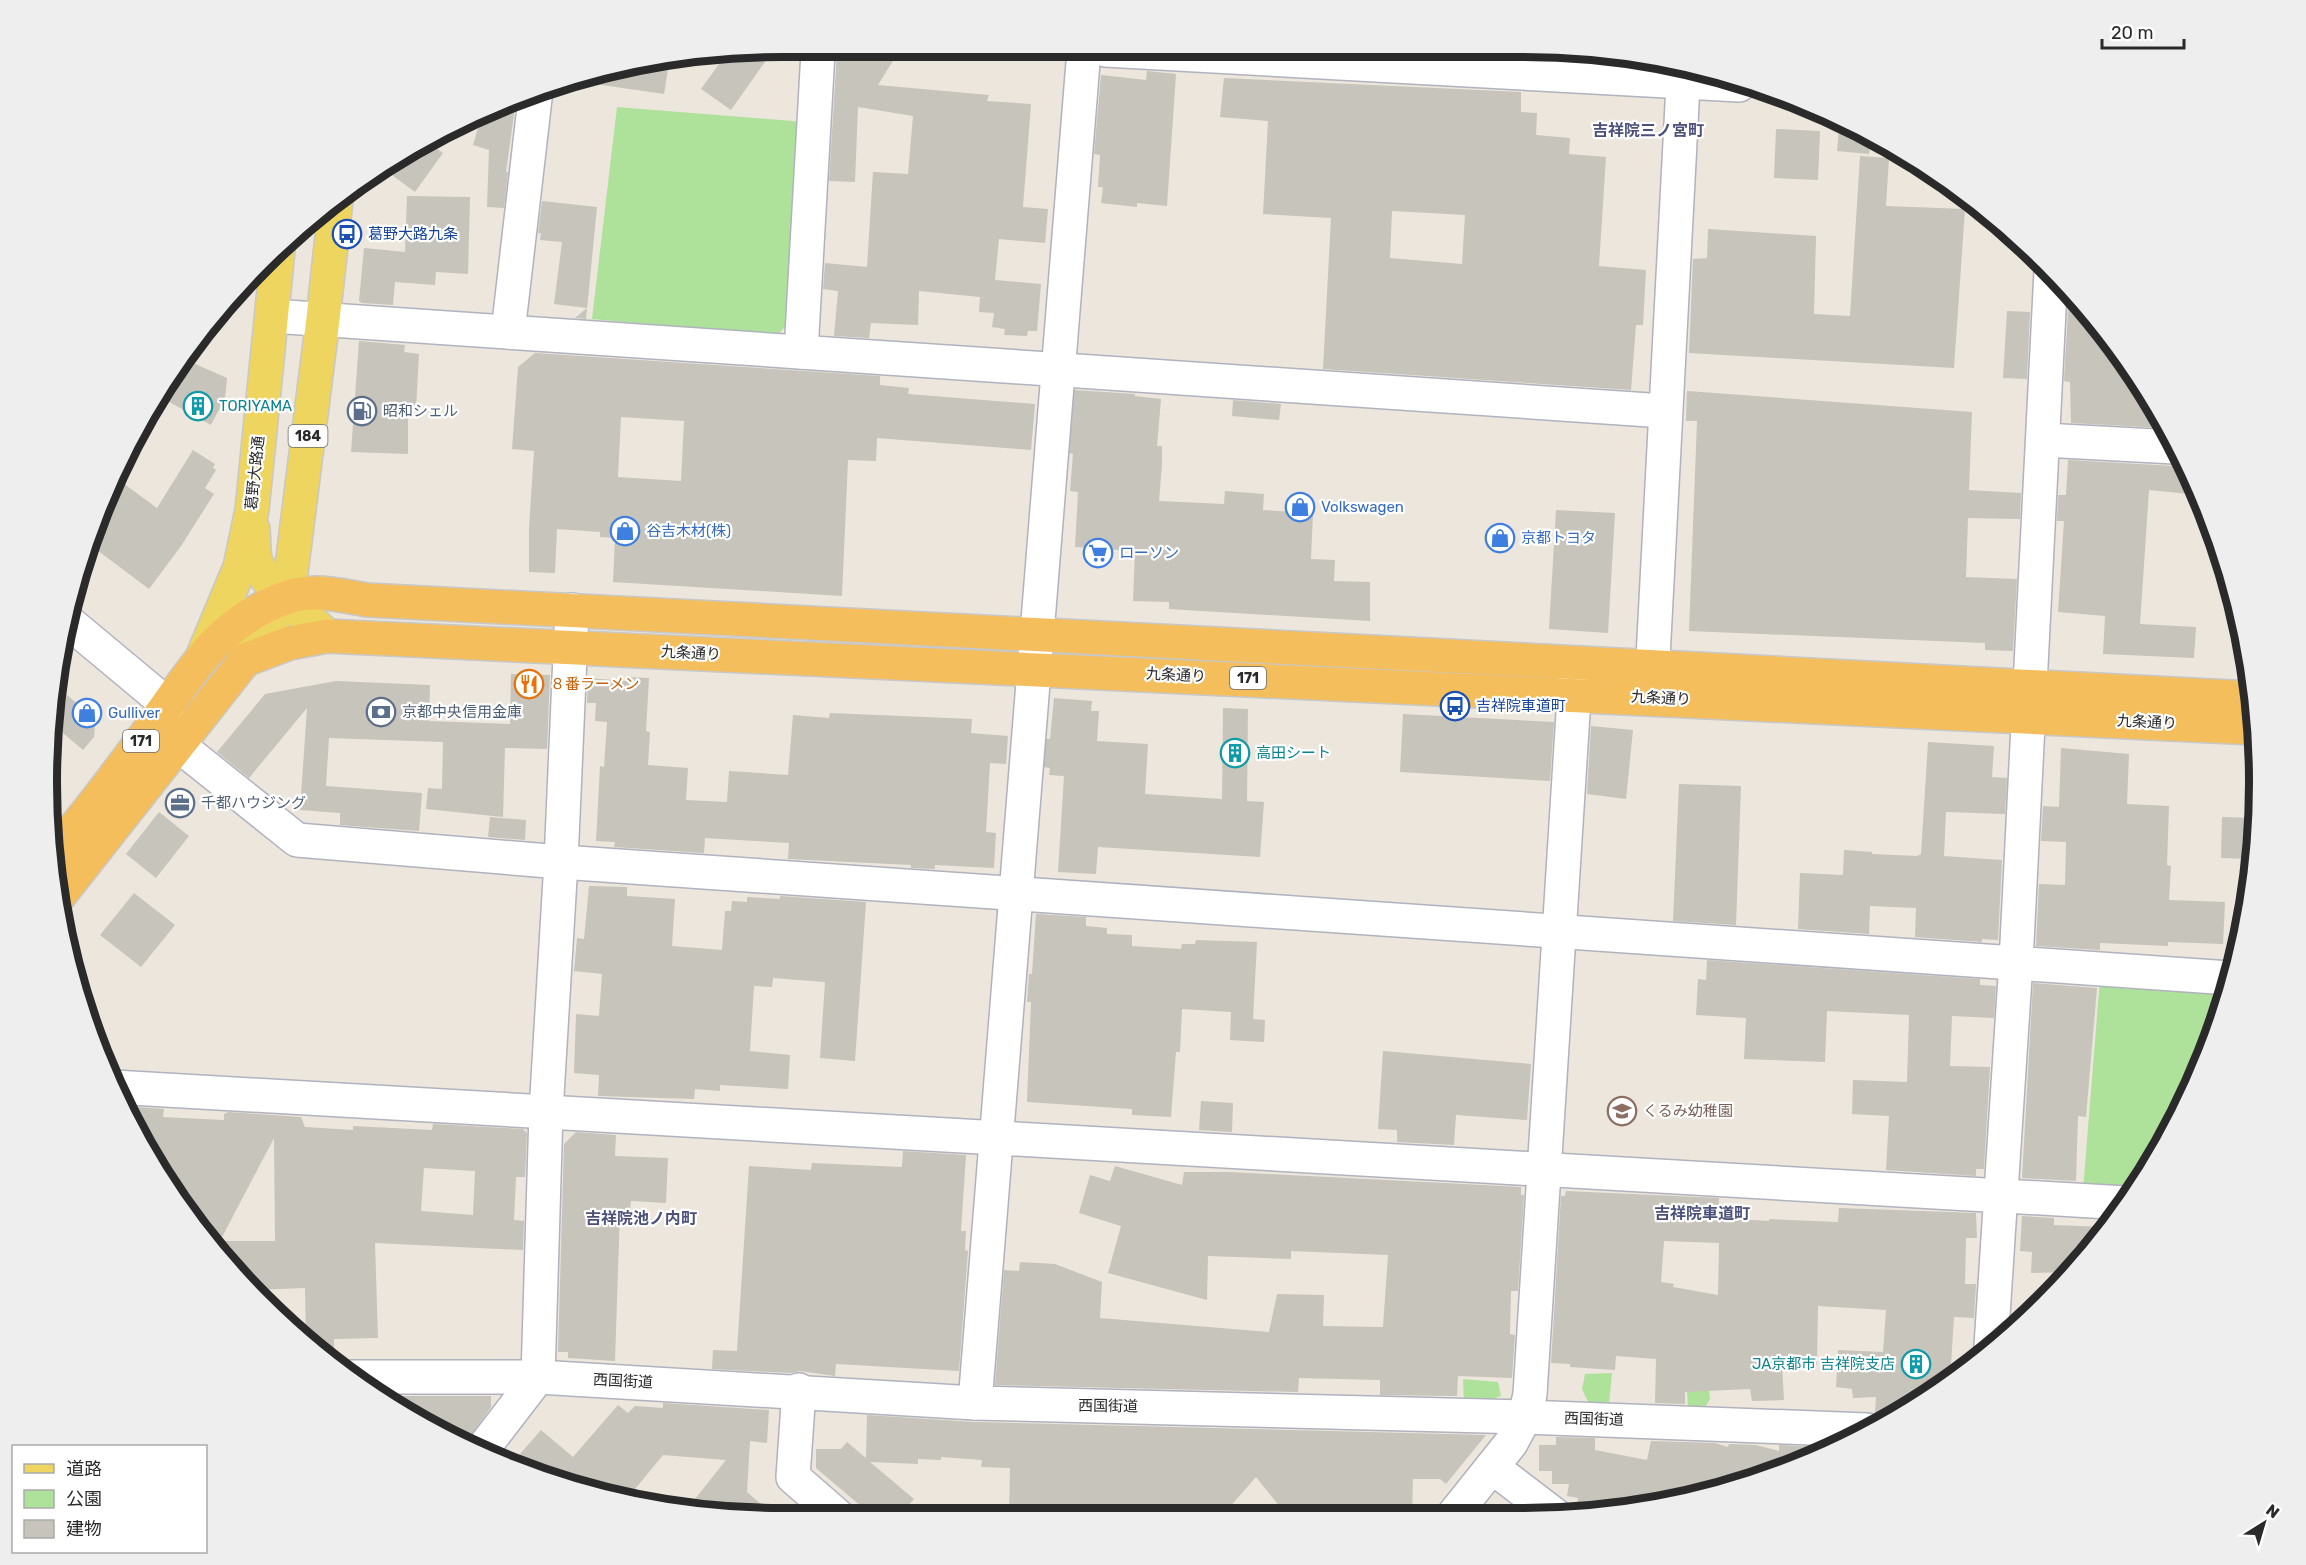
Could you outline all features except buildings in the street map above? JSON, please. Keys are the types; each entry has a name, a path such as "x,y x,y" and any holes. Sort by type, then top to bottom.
{"highway":[{"name":"九条通り","path":"288,597 326,593 366,600 1034,634 1575,679 2029,702 2246,727"},
{"name":"葛野大路通","path":"65,887 166,725 204,653 246,617 288,597"},
{"name":"九条通り","path":"245,660 290,643 327,636 1031,668 1575,679"},
{"name":"葛野大路通","path":"60,846 166,725 245,660"},
{"name":"九条通り","path":"2029,702 2244,698"}],"main road":[{"name":"葛野大路通","path":"245,660 288,597 335,212"},
{"name":"葛野大路通","path":"204,653 240,567 252,510 277,262"},
{"path":"252,510 256,561 268,582 288,597 327,636"}],"street":[{"path":"801,352 818,57"},
{"path":"975,1403 1016,895 1031,668 1083,57"},
{"path":"1274,57 1676,74"},
{"path":"1651,683 1684,76"},
{"path":"508,332 535,101"},
{"path":"1992,1336 2016,962 2050,284"},
{"path":"272,316 1664,411"},
{"path":"2043,440 2166,447"},
{"path":"486,1444 538,1377 546,1112 561,862 572,610"},
{"path":"74,628 166,725 297,840 561,862 1016,895 2222,977"},
{"path":"1459,1508 1511,1443 1525,1417 1530,1394 1546,1169 1558,932 1575,679"},
{"path":"125,1088 2115,1202"},
{"name":"西国街道","path":"367,1377 538,1377 799,1390 975,1403 1525,1417 1849,1430"},
{"path":"799,1390 793,1477 829,1508"},
{"path":"1492,1467 1545,1507"}],"green space":[{"path":"617,107 805,122 790,321 777,336 592,319"},
{"path":"2100,979 2218,988 2194,1060 2152,1145 2127,1186 2123,1191 2083,1190"},
{"path":"1707,1372 1710,1399 1706,1406 1688,1407 1687,1391"},
{"path":"1612,1373 1609,1404 1589,1404 1582,1389 1585,1374"},
{"path":"1463,1379 1498,1382 1501,1396 1481,1402 1464,1402"}],"place":[{"name":"葛野大路九条","path":"347,234"},
{"name":"TORIYAMA","path":"198,406"},
{"name":"昭和シェル","path":"362,411"},
{"name":"Volkswagen","path":"1300,507"},
{"name":"谷吉木材(株)","path":"625,531"},
{"name":"京都トヨタ","path":"1500,538"},
{"name":"ローソン","path":"1098,553"},
{"name":"８番ラーメン","path":"529,684"},
{"name":"吉祥院車道町","path":"1455,706"},
{"name":"京都中央信用金庫","path":"381,712"},
{"name":"Gulliver","path":"87,713"},
{"name":"高田シート","path":"1235,753"},
{"name":"千都ハウジング","path":"180,803"},
{"name":"くるみ幼稚園","path":"1622,1111"},
{"name":"JA京都市 吉祥院支店","path":"1916,1364"}],"district":[{"name":"吉祥院三ノ宮町","path":"1648,130"},
{"name":"吉祥院車道町","path":"1702,1213"},
{"name":"吉祥院池ノ内町","path":"641,1218"}]}
